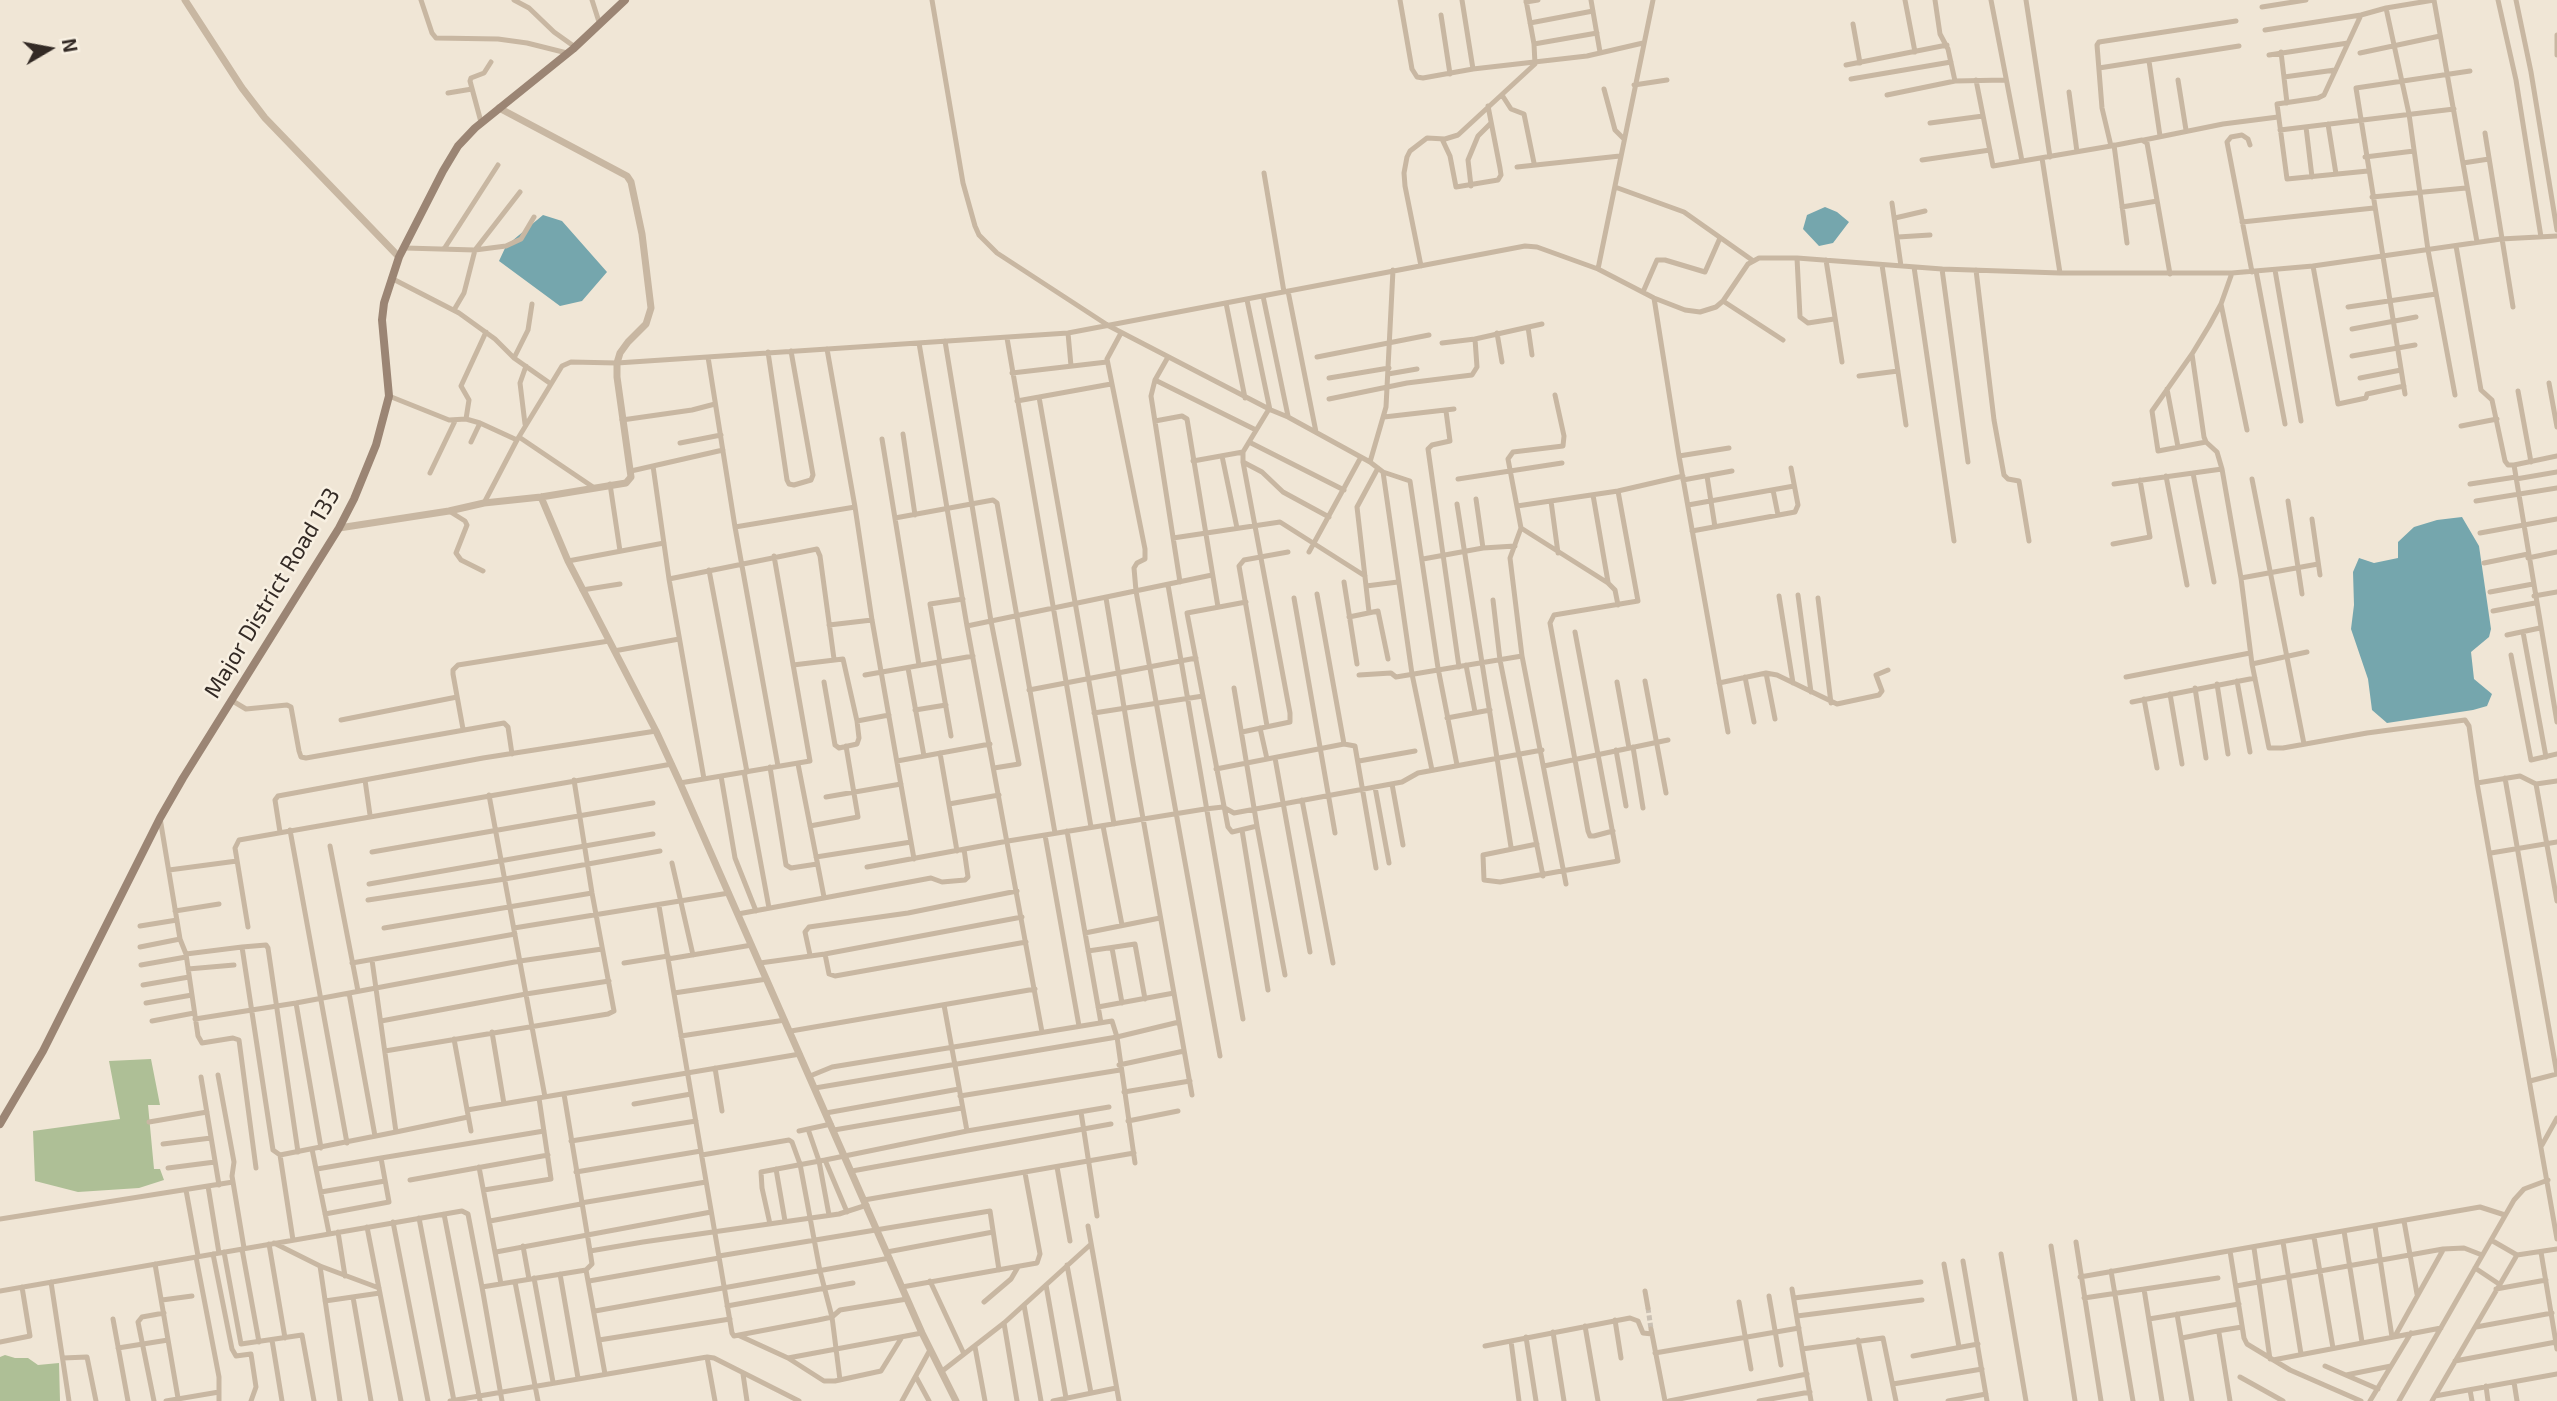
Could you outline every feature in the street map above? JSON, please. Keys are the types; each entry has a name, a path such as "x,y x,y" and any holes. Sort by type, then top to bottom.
{"main road":[{"name":"Major District Road 133","path":"0,1124 43,1051 160,818 230,700 340,528 372,455 389,396 382,316 391,278 449,160 481,122 575,47 625,0"}],"street":[{"path":"185,0 253,104 320,178 399,257"},
{"path":"421,0 436,38 498,39 567,53"},
{"path":"514,0 529,8 554,33 575,47"},
{"path":"592,0 600,25"},
{"path":"932,0 961,179 979,235 997,253 1121,333 1245,398 1288,417 1380,470 1410,481 1438,668 1457,765"},
{"path":"1400,0 1412,69 1417,77 1536,61 1549,62 1643,43"},
{"path":"1462,0 1473,69"},
{"path":"1536,61 1526,1 1538,0"},
{"path":"1591,0 1600,52"},
{"path":"1598,269 1653,0"},
{"path":"1905,0 1915,51"},
{"path":"1935,0 1940,34 1947,45 1955,81"},
{"path":"1991,0 2022,162"},
{"path":"2026,0 2050,157"},
{"path":"2262,8 2306,0"},
{"path":"2265,30 2434,0 2477,242"},
{"path":"2498,0 2516,80 2541,237"},
{"path":"2516,0 2531,72 2557,230"},
{"path":"2386,8 2409,114 2428,250 2455,395"},
{"path":"1530,23 1593,10"},
{"path":"1441,15 1450,74"},
{"path":"2361,15 2324,95 2277,104 2287,180 2368,171"},
{"path":"2127,243 2112,146 2102,108 2097,50 2099,42 2236,21"},
{"path":"1853,24 1860,63"},
{"path":"1534,44 1597,33"},
{"path":"2557,35 2557,55"},
{"path":"2360,52 2440,36"},
{"path":"2269,55 2348,43"},
{"path":"1846,65 1947,45"},
{"path":"2099,68 2239,47"},
{"path":"2281,52 2287,103"},
{"path":"1421,266 1405,186 1405,162 1410,151 1427,138 1442,139 1458,135 1536,61"},
{"path":"2149,61 2160,136"},
{"path":"481,122 471,78 484,73 491,62"},
{"path":"1851,79 1951,62"},
{"path":"2284,77 2335,70"},
{"path":"2405,394 2356,88 2470,71"},
{"path":"1887,95 1955,81 2005,79"},
{"path":"1634,85 1667,80"},
{"path":"1976,80 1993,166 2112,146 2186,130 2278,117"},
{"path":"2178,80 2186,130"},
{"path":"448,93 472,89"},
{"path":"1604,89 1615,130 1623,138"},
{"path":"2069,92 2077,152"},
{"path":"1502,95 1506,105 1524,114 1534,163"},
{"path":"1442,139 1450,156 1454,184 1460,188 1500,178 1488,106"},
{"path":"340,528 629,481 631,471 622,420 617,363 620,353 651,315 645,259 631,182 615,169 499,108"},
{"path":"2280,130 2454,109"},
{"path":"1930,123 1983,116"},
{"path":"1471,186 1468,160 1478,136 1491,123"},
{"path":"2328,124 2336,174"},
{"path":"2306,127 2312,177"},
{"path":"2485,133 2513,307"},
{"path":"2250,145 2248,139 2242,135 2231,137 2227,142 2285,424"},
{"path":"2143,140 2147,143 2170,274"},
{"path":"1922,160 1990,150"},
{"path":"2365,157 2414,151"},
{"path":"1517,167 1534,163 1620,156"},
{"path":"2042,158 2060,273"},
{"path":"2463,163 2488,159"},
{"path":"444,249 498,165"},
{"path":"1264,173 1316,432"},
{"path":"1615,187 1684,212 1752,260 1797,258 1942,269 2060,273 2232,273 2313,266 2501,239 2557,236"},
{"path":"2372,197 2466,188"},
{"path":"454,310 464,293 475,250 520,192"},
{"path":"2122,207 2157,201"},
{"path":"1892,203 1901,266"},
{"path":"2242,222 2374,208"},
{"path":"1895,218 1925,211"},
{"path":"405,248 475,250 515,243 521,239 534,217"},
{"path":"1898,237 1930,235"},
{"path":"1643,292 1657,260 1705,272 1720,238"},
{"path":"484,503 518,438 565,363 617,363 1068,333 1525,246 1537,247 1598,269 1654,298 1685,310 1700,312 1716,307 1723,301 1752,260"},
{"path":"2456,246 2481,390 2483,394 2491,396 2505,461 2508,465 2514,465 2557,456"},
{"path":"1797,258 1800,317 1808,323 1834,319"},
{"path":"1826,260 1842,362"},
{"path":"1882,265 1906,425"},
{"path":"2313,266 2338,404 2404,386"},
{"path":"1914,267 1954,541"},
{"path":"1942,269 1968,461"},
{"path":"1370,462 1384,417 1388,387 1393,270"},
{"path":"1976,270 1994,420 2004,475 2008,479 2019,481 2029,541"},
{"path":"2275,270 2301,421"},
{"path":"2206,442 2158,451 2151,417 2155,404 2192,354 2221,304 2232,273"},
{"path":"391,278 454,310 551,384"},
{"path":"2348,307 2436,294"},
{"path":"1262,296 1288,417"},
{"path":"1654,298 1728,732"},
{"path":"1242,732 1290,722 1243,462 1243,452 1270,410 1247,300"},
{"path":"1723,301 1783,340"},
{"path":"1226,303 1245,398"},
{"path":"514,358 528,330 532,304"},
{"path":"2221,304 2247,430"},
{"path":"2352,329 2416,317"},
{"path":"1442,343 1475,339 1542,324"},
{"path":"1528,327 1532,355"},
{"path":"466,419 469,400 461,386 486,332"},
{"path":"1068,333 1071,366"},
{"path":"1121,333 1109,351 1108,362 1145,549 1144,559 1134,568 1136,591 1220,1056"},
{"path":"1497,333 1502,362"},
{"path":"1317,357 1429,335"},
{"path":"1007,338 1091,828"},
{"path":"1329,399 1472,375 1477,367 1475,339"},
{"path":"945,341 991,621 1019,764 994,768"},
{"path":"919,343 967,626 1042,1032"},
{"path":"2352,356 2415,345"},
{"path":"827,349 914,859"},
{"path":"768,352 787,480 794,485 811,480 813,474 791,351"},
{"path":"2192,354 2206,442 2217,452 2222,469 2241,578 2250,653 2269,748 2465,720 2469,726 2557,1239"},
{"path":"708,357 778,766"},
{"path":"1168,357 1155,380 1151,396 1180,582"},
{"path":"1012,373 1108,362"},
{"path":"526,366 520,383 526,426"},
{"path":"1329,378 1417,369"},
{"path":"2360,377 2401,370"},
{"path":"1859,376 1898,371"},
{"path":"1155,380 1256,430"},
{"path":"2549,383 2554,393 2557,426"},
{"path":"1017,401 1111,384"},
{"path":"2168,389 2178,447"},
{"path":"2518,391 2532,461"},
{"path":"1555,395 1564,436 1563,446 1513,452 1508,459 1521,528 1510,564 1522,656 1566,884"},
{"path":"389,396 455,421 466,419 518,438 593,487"},
{"path":"1039,397 1114,824"},
{"path":"622,420 715,404"},
{"path":"1384,417 1454,409"},
{"path":"1446,411 1450,441 1432,445 1428,449 1459,667"},
{"path":"1155,421 1185,416 1218,607"},
{"path":"2461,426 2497,419"},
{"path":"430,473 455,421"},
{"path":"471,442 480,423"},
{"path":"903,434 915,515"},
{"path":"680,443 721,435"},
{"path":"882,439 919,666"},
{"path":"1249,442 1344,490"},
{"path":"1679,456 1729,448"},
{"path":"631,471 723,450"},
{"path":"1193,461 1243,452"},
{"path":"1222,456 1237,528"},
{"path":"1309,552 1361,457"},
{"path":"1243,462 1262,471 1283,492 1329,517"},
{"path":"1458,479 1562,463"},
{"path":"2514,465 2557,722"},
{"path":"653,466 669,579 704,779"},
{"path":"1692,531 1798,510 1791,468"},
{"path":"2113,484 2222,469"},
{"path":"1369,612 1357,507 1380,470"},
{"path":"1380,470 1412,674 1432,770"},
{"path":"1517,506 1732,471"},
{"path":"2470,484 2557,472"},
{"path":"2193,473 2214,582"},
{"path":"1707,476 1716,527"},
{"path":"2166,476 2188,585"},
{"path":"2252,479 2304,744"},
{"path":"2113,544 2150,537 2140,480"},
{"path":"610,484 620,551"},
{"path":"1688,505 1794,486"},
{"path":"2476,501 2557,488"},
{"path":"1773,490 1778,515"},
{"path":"1613,831 1590,836 1550,623 1554,615 1638,601 1618,491"},
{"path":"1593,495 1608,583"},
{"path":"541,497 582,590 656,731 680,783 922,1333 956,1401"},
{"path":"1476,499 1483,548"},
{"path":"895,519 993,500 997,503 1055,833"},
{"path":"1551,501 1558,553"},
{"path":"2288,501 2302,594"},
{"path":"1457,504 1511,847"},
{"path":"735,527 855,507"},
{"path":"449,511 467,525 456,553 461,560 483,571"},
{"path":"2312,519 2320,575"},
{"path":"2480,533 2557,519"},
{"path":"1173,538 1280,522 1365,576"},
{"path":"1521,528 1608,583 1615,590 1618,605"},
{"path":"568,561 664,543"},
{"path":"1423,559 1483,548 1515,547"},
{"path":"669,579 813,549 819,552 834,659"},
{"path":"1266,759 1264,727 1239,566 1241,562 1289,552"},
{"path":"2484,563 2557,552"},
{"path":"680,783 810,761 774,556"},
{"path":"2241,578 2318,564"},
{"path":"709,570 769,908"},
{"path":"967,626 1212,575"},
{"path":"1344,582 1357,664"},
{"path":"1366,586 1398,583"},
{"path":"582,590 620,584"},
{"path":"2490,592 2532,584"},
{"path":"1168,585 1243,1020"},
{"path":"2493,611 2557,592"},
{"path":"1317,594 1344,744"},
{"path":"1798,595 1811,692"},
{"path":"1779,596 1793,683"},
{"path":"1818,597 1831,703"},
{"path":"1107,598 1192,1095"},
{"path":"1294,598 1335,833"},
{"path":"951,736 930,604 963,599"},
{"path":"1493,600 1500,660 1543,876"},
{"path":"1246,602 1188,613 1229,830 1257,826"},
{"path":"1349,617 1378,611 1388,659"},
{"path":"829,625 872,620"},
{"path":"2507,635 2540,628"},
{"path":"1537,844 1511,847 1483,855 1484,880 1500,883 1618,861 1575,632"},
{"path":"2523,632 2546,757"},
{"path":"614,651 679,639"},
{"path":"463,729 453,670 458,665 609,641"},
{"path":"2252,664 2307,652"},
{"path":"2126,677 2250,653"},
{"path":"2511,655 2531,760 2557,754"},
{"path":"864,675 973,656"},
{"path":"1359,675 1391,673 1396,677 1522,656"},
{"path":"793,665 841,658 845,662 859,741 839,748 835,745 824,682"},
{"path":"1029,690 1196,658"},
{"path":"1466,666 1475,712"},
{"path":"908,667 924,756"},
{"path":"1719,683 1766,673 1777,675 1831,703 1844,703 1879,695 1882,691 1876,675 1888,670"},
{"path":"1766,673 1775,719"},
{"path":"1745,677 1754,722"},
{"path":"2132,702 2255,678"},
{"path":"1645,681 1666,793"},
{"path":"2237,681 2250,752"},
{"path":"1617,682 1643,808"},
{"path":"2217,684 2228,754"},
{"path":"1234,688 1285,975"},
{"path":"2195,688 2206,758"},
{"path":"2170,694 2182,764"},
{"path":"1094,713 1203,696"},
{"path":"341,720 457,697"},
{"path":"2144,699 2157,768"},
{"path":"230,700 246,709 287,705 290,707 299,751 301,757 306,758 495,724 507,724 512,754"},
{"path":"915,710 946,705"},
{"path":"1447,718 1490,710"},
{"path":"857,721 889,715"},
{"path":"280,832 275,800 278,796 656,731"},
{"path":"1544,766 1668,740"},
{"path":"897,761 990,744"},
{"path":"1216,769 1344,744 1355,746 1376,868"},
{"path":"810,826 858,817 846,746"},
{"path":"867,867 1205,809 1223,807 1234,813 1363,790 1402,782 1432,770 1542,750"},
{"path":"1616,750 1626,806"},
{"path":"1359,761 1415,751"},
{"path":"738,914 931,878 942,883 965,880 968,877 948,804 940,753"},
{"path":"1275,758 1310,952"},
{"path":"248,927 235,848 239,840 671,764"},
{"path":"798,764 824,897"},
{"path":"770,767 786,865 791,868 817,860 911,842"},
{"path":"721,776 736,858 756,911"},
{"path":"2477,783 2520,776 2536,784 2557,781"},
{"path":"2505,778 2557,1074 2530,1081"},
{"path":"365,780 370,815"},
{"path":"385,1051 612,1013 614,1007 574,780"},
{"path":"826,797 901,784"},
{"path":"1392,784 1403,845"},
{"path":"2536,784 2557,901"},
{"path":"1375,787 1389,863"},
{"path":"484,1190 548,1181 552,1175 544,1131 532,1025 489,795"},
{"path":"948,804 999,795"},
{"path":"1302,800 1333,963"},
{"path":"372,852 653,803"},
{"path":"160,818 198,1036 202,1043 233,1038 239,1040 256,1168"},
{"path":"1103,825 1122,925"},
{"path":"290,830 347,1143"},
{"path":"1242,830 1268,989"},
{"path":"1067,831 1101,1023"},
{"path":"369,884 653,834"},
{"path":"1045,835 1079,1026"},
{"path":"2491,853 2557,842"},
{"path":"330,846 358,991"},
{"path":"368,900 588,865 660,850"},
{"path":"169,870 237,861"},
{"path":"672,863 693,955"},
{"path":"810,955 805,932 809,927 932,909 1017,891"},
{"path":"384,928 592,893"},
{"path":"352,963 596,915 729,893"},
{"path":"175,911 219,904"},
{"path":"659,905 732,1333 734,1336 832,1317 840,1310 907,1299"},
{"path":"760,963 825,954 1022,917"},
{"path":"1085,933 1160,918"},
{"path":"140,926 177,920"},
{"path":"140,947 180,939"},
{"path":"825,954 828,974 835,976 1026,942"},
{"path":"1088,951 1131,944 1137,947 1145,999"},
{"path":"141,965 186,955 266,945 298,1152"},
{"path":"624,963 752,945"},
{"path":"242,947 273,1150 280,1155 396,1132 504,1104 800,1054"},
{"path":"1112,948 1122,1003"},
{"path":"152,1021 296,1003 520,961 602,949"},
{"path":"372,960 396,1132"},
{"path":"188,969 234,965"},
{"path":"143,985 189,977"},
{"path":"674,993 767,979"},
{"path":"381,1021 609,981"},
{"path":"791,1031 1035,989"},
{"path":"349,993 374,1136"},
{"path":"1098,1007 1174,993"},
{"path":"146,1003 192,995"},
{"path":"296,1003 321,1148"},
{"path":"944,1005 967,1131"},
{"path":"681,1036 785,1020"},
{"path":"810,1076 832,1066 1112,1021 1117,1037 1135,1163"},
{"path":"815,1088 1117,1037 1179,1022"},
{"path":"492,1032 504,1104"},
{"path":"454,1038 471,1131"},
{"path":"960,1096 1120,1067 1184,1051"},
{"path":"715,1068 722,1111"},
{"path":"218,1075 234,1162 233,1182 259,1342"},
{"path":"201,1077 219,1185"},
{"path":"1124,1092 1190,1081"},
{"path":"826,1112 959,1089"},
{"path":"482,1287 586,1270 592,1264 564,1094"},
{"path":"634,1104 691,1094"},
{"path":"770,1224 760,1175 764,1171 967,1131 1109,1107"},
{"path":"799,1131 962,1108"},
{"path":"1128,1121 1178,1111"},
{"path":"149,1122 207,1112"},
{"path":"1081,1112 1097,1216"},
{"path":"2542,1145 2557,1118"},
{"path":"571,1141 696,1121"},
{"path":"852,1171 1111,1124"},
{"path":"808,1129 847,1212"},
{"path":"317,1169 544,1131"},
{"path":"163,1144 211,1138"},
{"path":"576,1172 789,1140 792,1142 800,1164 820,1271 832,1317 834,1350 840,1380"},
{"path":"312,1149 329,1233"},
{"path":"590,1251 847,1212 866,1203 1134,1153"},
{"path":"280,1155 293,1240"},
{"path":"410,1180 548,1155"},
{"path":"325,1214 389,1202 381,1158"},
{"path":"822,1160 830,1215"},
{"path":"168,1168 215,1162"},
{"path":"479,1167 501,1284"},
{"path":"1057,1167 1070,1241"},
{"path":"776,1169 785,1221"},
{"path":"902,1287 1033,1265 1040,1259 1025,1173"},
{"path":"2399,1401 2520,1192 2548,1180"},
{"path":"321,1192 385,1181"},
{"path":"0,1219 233,1182"},
{"path":"490,1221 706,1182"},
{"path":"208,1186 232,1349 236,1356 251,1354"},
{"path":"186,1190 219,1377 219,1401"},
{"path":"2080,1277 2483,1206 2505,1215"},
{"path":"0,1291 462,1211 468,1214 502,1401"},
{"path":"589,1281 985,1211 991,1214 999,1270"},
{"path":"496,1252 711,1212"},
{"path":"444,1214 479,1398"},
{"path":"419,1218 453,1401 707,1357 714,1358 797,1401"},
{"path":"2404,1221 2417,1295"},
{"path":"393,1222 428,1401"},
{"path":"1088,1226 1119,1401"},
{"path":"2375,1226 2393,1336"},
{"path":"367,1227 401,1401"},
{"path":"2344,1231 2362,1342"},
{"path":"338,1232 345,1276"},
{"path":"595,1311 820,1271 993,1232"},
{"path":"2314,1237 2333,1348"},
{"path":"2491,1240 2517,1255 2557,1249"},
{"path":"2076,1242 2101,1401"},
{"path":"2283,1242 2301,1354"},
{"path":"271,1243 379,1291"},
{"path":"271,1243 285,1338"},
{"path":"942,1371 1004,1323 1090,1245"},
{"path":"523,1246 553,1382"},
{"path":"2051,1246 2075,1401"},
{"path":"2254,1248 2272,1360"},
{"path":"2236,1286 2443,1249 2461,1248 2482,1255"},
{"path":"2393,1336 2443,1249"},
{"path":"2230,1251 2247,1344 2272,1360 2361,1401"},
{"path":"2541,1252 2557,1349"},
{"path":"219,1253 240,1343 249,1344 299,1335 303,1338 314,1401"},
{"path":"2001,1254 2026,1401"},
{"path":"2434,1398 2517,1255"},
{"path":"1948,1401 1986,1398 1964,1261"},
{"path":"155,1264 168,1340 182,1399"},
{"path":"1944,1264 1959,1347"},
{"path":"1067,1265 1091,1393"},
{"path":"320,1266 340,1401"},
{"path":"984,1302 1011,1279 1018,1267"},
{"path":"2475,1268 2497,1286 2546,1280"},
{"path":"586,1270 605,1374"},
{"path":"2111,1271 2133,1401"},
{"path":"560,1274 578,1378"},
{"path":"2084,1298 2218,1278"},
{"path":"930,1281 964,1354"},
{"path":"51,1282 69,1401"},
{"path":"515,1282 538,1401"},
{"path":"1794,1298 1922,1282"},
{"path":"727,1306 853,1283"},
{"path":"1046,1285 1066,1398"},
{"path":"0,1342 30,1336 22,1287"},
{"path":"1792,1289 1811,1401"},
{"path":"2144,1289 2162,1401"},
{"path":"325,1301 379,1291"},
{"path":"1646,1291 1648,1308"},
{"path":"162,1300 192,1296"},
{"path":"1769,1296 1781,1366"},
{"path":"353,1297 371,1401"},
{"path":"1797,1316 1922,1300"},
{"path":"1739,1301 1751,1369"},
{"path":"2149,1319 2239,1304"},
{"path":"1024,1305 1041,1401"},
{"path":"154,1401 140,1319 164,1313"},
{"path":"2476,1327 2552,1313"},
{"path":"2178,1314 2192,1401"},
{"path":"1485,1346 1636,1318 1643,1333 1652,1331 1667,1401 1807,1374"},
{"path":"113,1319 128,1401"},
{"path":"599,1340 730,1319"},
{"path":"1615,1320 1621,1358"},
{"path":"1004,1323 1017,1401"},
{"path":"1585,1326 1598,1401"},
{"path":"2182,1338 2242,1327"},
{"path":"1655,1353 1799,1328"},
{"path":"2272,1360 2441,1328"},
{"path":"2217,1331 2230,1401"},
{"path":"1553,1332 1564,1401"},
{"path":"788,1358 922,1333"},
{"path":"2370,1401 2411,1333"},
{"path":"739,1335 788,1358 824,1381 881,1371 902,1337"},
{"path":"1526,1337 1536,1401"},
{"path":"1802,1349 1883,1338 1896,1401"},
{"path":"118,1348 168,1340"},
{"path":"272,1340 282,1401"},
{"path":"1858,1340 1870,1401"},
{"path":"1511,1341 1519,1401"},
{"path":"2455,1362 2556,1342"},
{"path":"249,1344 256,1387 251,1401"},
{"path":"1913,1356 1978,1344"},
{"path":"975,1347 985,1401"},
{"path":"902,1401 930,1350"},
{"path":"63,1358 87,1357 96,1401"},
{"path":"707,1357 715,1401"},
{"path":"2325,1366 2378,1389"},
{"path":"2346,1375 2391,1366"},
{"path":"1893,1384 1982,1369"},
{"path":"743,1374 747,1401"},
{"path":"2434,1398 2557,1374"},
{"path":"916,1377 929,1401"},
{"path":"2240,1377 2283,1401"},
{"path":"2514,1382 2517,1401"},
{"path":"2486,1386 2488,1401"},
{"path":"1053,1401 1116,1388"},
{"path":"2470,1390 2472,1401"},
{"path":"166,1401 219,1392"},
{"path":"1759,1401 1810,1392"},
{"path":"2455,1392 2456,1401"},
{"path":"1707,1393 1708,1401"}],"green space":[{"path":"151,1059 160,1105 148,1105 154,1169 160,1169 164,1180 139,1188 78,1192 35,1181 33,1131 120,1119 109,1061"},
{"path":"5,1355 28,1358 38,1365 59,1363 60,1401 0,1401 0,1357"}],"water":[{"path":"1825,207 1837,212 1849,222 1833,243 1819,246 1803,229 1807,215"},
{"path":"543,215 562,221 607,272 582,301 560,306 499,261 506,246"},
{"path":"2462,517 2479,546 2491,629 2489,637 2471,652 2474,679 2492,694 2487,706 2473,710 2387,723 2372,710 2368,679 2351,629 2354,605 2353,572 2359,558 2374,563 2398,558 2398,542 2414,527 2437,520"}],"tunnel":[{"path":"1648,1308 1651,1329"}]}
